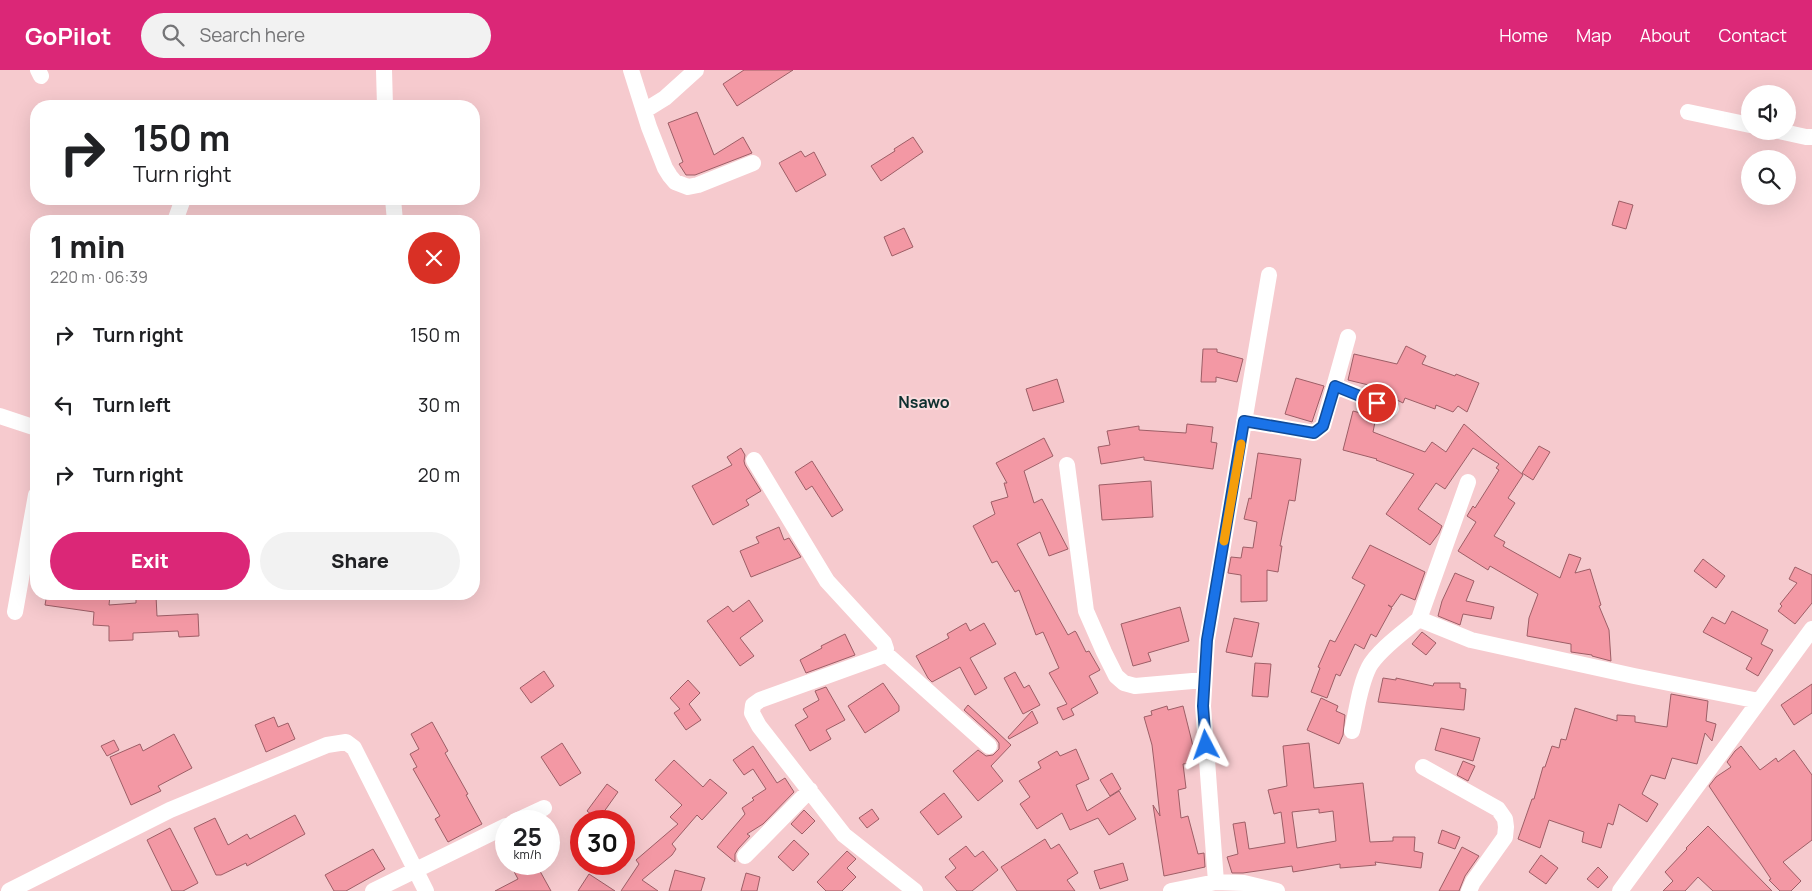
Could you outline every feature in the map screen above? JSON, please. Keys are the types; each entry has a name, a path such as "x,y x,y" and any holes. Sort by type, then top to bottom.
{"street":[{"path":"384,70 385,100"},
{"path":"631,70 649,127 665,168 670,176 681,186 698,185 754,163"},
{"path":"644,111 665,98 696,70"},
{"path":"1688,112 1741,123"},
{"path":"1796,134 1812,137"},
{"path":"1216,882 1203,706 1207,640 1269,275"},
{"path":"1244,421 1314,433 1323,426 1348,337"},
{"path":"1335,386 1391,408"},
{"path":"0,416 30,426"},
{"path":"754,460 827,581 884,643 886,649 882,656 760,700 753,706 752,713 759,726 844,835 915,891"},
{"path":"1067,464 1086,611 1116,676 1124,683 1135,686 1204,680"},
{"path":"1352,731 1362,684 1370,666 1418,618 1468,482"},
{"path":"15,612 30,528"},
{"path":"1418,618 1471,640 1759,701"},
{"path":"1620,891 1812,629"},
{"path":"885,652 989,746"},
{"path":"9,891 170,810 336,742 346,742 354,748 426,891"},
{"path":"1423,767 1498,809 1505,819 1505,837 1473,882 1469,891"},
{"path":"745,856 810,790"},
{"path":"540,810 544,808"},
{"path":"373,891 495,832"},
{"path":"1171,891 1216,882 1244,883 1277,891"}],"building":[{"path":"744,70 793,70 737,106 723,84"},
{"path":"697,112 714,155 743,137 752,153 695,175 686,175 679,164 683,162 668,123"},
{"path":"913,137 923,152 881,181 871,166"},
{"path":"801,151 805,157 814,152 826,175 796,192 779,163"},
{"path":"1619,201 1633,205 1626,229 1612,225"},
{"path":"904,228 913,247 892,256 884,237"},
{"path":"1406,346 1426,356 1422,364 1479,383 1467,412 1458,406 1453,412 1436,405 1435,409 1405,398 1403,403 1383,393 1385,389 1348,380 1354,354 1397,364"},
{"path":"1203,349 1217,349 1217,352 1243,359 1237,382 1216,377 1216,382 1201,382"},
{"path":"1296,378 1324,386 1312,422 1285,414"},
{"path":"1057,379 1064,402 1033,411 1026,389"},
{"path":"1353,411 1376,417 1373,432 1425,452 1432,442 1446,452 1464,424 1523,475 1508,498 1515,503 1494,536 1505,542 1503,546 1560,578 1569,554 1581,558 1575,573 1590,569 1601,605 1599,606 1609,630 1611,661 1592,655 1571,652 1571,644 1527,636 1529,618 1538,594 1490,566 1488,570 1458,551 1476,522 1467,516 1473,506 1475,508 1499,470 1496,468 1499,464 1473,448 1445,489 1436,483 1418,509 1442,526 1430,545 1386,514 1414,474 1377,459 1343,450"},
{"path":"1187,424 1213,427 1211,442 1217,443 1213,469 1144,460 1144,457 1101,464 1098,447 1110,445 1107,431 1139,426 1139,430 1186,433"},
{"path":"1044,438 1053,456 1024,471 1034,503 1042,499 1068,549 1049,556 1040,532 1017,544 1068,635 1076,632 1086,652 1089,651 1100,670 1089,676 1098,693 1071,709 1074,715 1063,720 1057,708 1067,704 1049,673 1059,668 1043,632 1036,635 1019,590 1015,592 997,561 992,563 973,526 995,514 991,502 1008,497 1004,483 1007,483 996,463"},
{"path":"1539,446 1550,452 1533,480 1522,473"},
{"path":"741,448 745,455 745,465 761,491 746,500 749,505 713,525 692,486 732,465 727,457"},
{"path":"1258,453 1301,459 1295,501 1289,500 1280,546 1282,546 1278,572 1267,570 1267,601 1241,602 1241,575 1228,573 1231,557 1241,558 1243,547 1253,548 1257,522 1244,519 1249,498 1251,499"},
{"path":"812,461 843,510 832,517 812,486 806,490 795,472"},
{"path":"1151,481 1153,517 1102,520 1099,485"},
{"path":"779,527 784,540 789,538 801,557 751,577 740,551 759,543 756,537"},
{"path":"1370,545 1425,572 1415,600 1401,594 1392,607 1388,605 1392,608 1376,637 1371,634 1364,649 1355,644 1340,676 1336,674 1327,698 1311,692 1320,668 1318,667 1330,640 1335,642 1365,585 1352,578"},
{"path":"1703,559 1725,576 1716,588 1694,571"},
{"path":"1795,567 1812,575 1812,603 1795,624 1778,611 1782,606 1780,604 1797,583 1789,579"},
{"path":"1455,573 1474,581 1466,601 1494,607 1491,619 1463,614 1460,625 1438,616 1442,601"},
{"path":"46,600 110,600 109,605 136,603 136,600 156,600 157,616 198,614 199,636 179,637 178,631 133,633 133,640 109,641 109,626 93,625 94,612 45,605"},
{"path":"749,600 763,621 740,638 754,656 740,666 707,621 728,606 733,612"},
{"path":"1180,607 1189,641 1148,653 1151,661 1133,666 1121,624"},
{"path":"1732,611 1768,630 1761,644 1773,650 1758,676 1746,669 1752,658 1703,632 1712,617 1725,624"},
{"path":"1234,618 1259,623 1252,657 1226,652"},
{"path":"966,623 970,631 984,623 996,644 970,658 987,688 975,695 960,667 932,682 916,656 949,638 947,634"},
{"path":"1422,632 1436,643 1426,655 1412,644"},
{"path":"845,634 855,655 806,673 800,660 822,648 821,646"},
{"path":"1255,663 1271,664 1268,697 1252,696"},
{"path":"544,671 554,686 531,703 520,688"},
{"path":"1015,672 1024,688 1029,685 1040,705 1023,714 1004,678"},
{"path":"1383,678 1396,680 1396,678 1433,686 1434,683 1460,683 1460,688 1466,689 1464,710 1378,702"},
{"path":"688,680 700,693 689,704 701,720 686,730 674,713 680,709 670,698"},
{"path":"883,683 899,706 899,711 865,733 848,706"},
{"path":"1812,684 1812,713 1794,725 1781,705"},
{"path":"826,687 845,720 826,730 831,739 810,751 795,725 808,717 803,709 819,700 815,691"},
{"path":"1671,694 1708,701 1706,721 1716,724 1712,741 1705,733 1697,764 1672,758 1665,779 1651,775 1642,794 1658,804 1647,822 1619,804 1613,825 1608,823 1601,848 1582,842 1584,832 1549,820 1540,848 1518,839 1552,746 1559,748 1561,739 1566,740 1575,708 1617,721 1617,715 1635,716 1635,722 1667,727"},
{"path":"1321,698 1338,706 1336,711 1345,715 1343,735 1339,744 1307,730"},
{"path":"968,705 1011,745 991,766 1003,781 978,801 953,771 978,750 986,756 993,755 999,749 999,743 964,710"},
{"path":"1167,706 1168,710 1183,706 1194,750 1196,750 1197,762 1183,764 1186,788 1178,790 1181,818 1188,816 1198,854 1204,853 1205,867 1164,876 1153,805 1160,816 1152,745 1144,717 1152,715 1151,711"},
{"path":"1032,711 1038,723 1009,739 1008,737"},
{"path":"274,717 278,727 288,723 295,739 266,752 255,725"},
{"path":"432,722 448,751 445,753 482,824 448,842 435,819 440,816 413,769 417,767 410,754 419,749 411,734"},
{"path":"1441,728 1480,738 1473,761 1435,750"},
{"path":"174,734 192,768 158,786 161,791 131,805 110,757 140,744 143,751"},
{"path":"114,740 119,750 107,756 101,746"},
{"path":"562,743 581,773 560,786 541,757"},
{"path":"1309,743 1314,788 1363,783 1370,842 1393,841 1393,837 1415,837 1414,851 1423,853 1421,868 1375,862 1376,865 1340,868 1340,864 1293,872 1292,866 1232,873 1227,857 1238,854 1233,824 1245,822 1249,849 1285,843 1281,812 1274,814 1268,790 1287,786 1283,746","holes":["1319,809 1319,813 1333,811 1336,841 1297,848 1292,812"]},
{"path":"753,746 777,783 785,778 794,792 763,824 747,834 750,836 735,854 735,862 717,847 745,814 742,808 754,800 752,798 766,789 753,769 744,775 733,760"},
{"path":"1741,746 1760,770 1776,758 1778,762 1794,750 1812,775 1812,840 1783,862 1801,881 1791,891 1780,891 1769,880 1771,879 1709,786 1716,777 1731,767 1727,762"},
{"path":"1076,749 1089,779 1076,785 1087,811 1119,791 1136,819 1109,835 1098,818 1070,830 1062,813 1037,829 1020,804 1030,797 1019,781 1041,768 1038,762 1057,751 1060,756"},
{"path":"674,760 703,787 710,779 727,793 702,820 697,815 672,844 676,849 672,855 642,880 658,891 621,891 632,875 635,875 635,870 639,864 636,860 678,824 670,817 682,805 655,780"},
{"path":"1463,761 1475,766 1468,781 1457,775"},
{"path":"1112,773 1121,789 1110,796 1100,780"},
{"path":"607,784 618,792 605,810 588,810"},
{"path":"944,793 962,817 938,835 920,812"},
{"path":"872,809 879,819 867,828 859,818"},
{"path":"804,810 815,821 802,834 791,824"},
{"path":"295,815 305,834 247,866 246,863 221,875 216,875 194,828 215,818 228,845 247,834 250,839"},
{"path":"1708,826 1772,891 1713,891 1698,877 1685,891 1663,891 1673,881 1665,872"},
{"path":"170,828 198,883 183,891 172,891 147,840"},
{"path":"1442,830 1460,837 1455,849 1438,843"},
{"path":"1045,839 1051,849 1059,844 1078,873 1067,880 1075,891 1017,891 1001,867"},
{"path":"794,840 809,854 793,871 778,857"},
{"path":"966,846 975,857 983,851 998,870 972,891 957,891 945,877 956,868 949,859"},
{"path":"1462,847 1479,856 1465,876 1459,891 1439,891"},
{"path":"373,849 385,869 346,891 334,891 325,875"},
{"path":"847,851 856,859 847,868 856,877 842,891 826,891 817,882"},
{"path":"1541,855 1558,868 1546,884 1529,872"},
{"path":"1123,863 1128,880 1100,889 1094,871"},
{"path":"1598,867 1608,877 1598,888 1587,879"},
{"path":"675,870 705,878 701,891 669,891"},
{"path":"746,873 760,877 757,891 741,891"},
{"path":"516,875 542,875 551,891 495,891 518,879"},
{"path":"588,875 591,875 615,891 578,891"}],"slow traffic":[{"path":"1224,541 1241,444"}],"district":[{"name":"Nsawo","path":"924,402"}],"route":[{"path":"1206,745 1203,706 1207,640 1244,421 1314,433 1323,426 1335,386 1377,403"}]}
